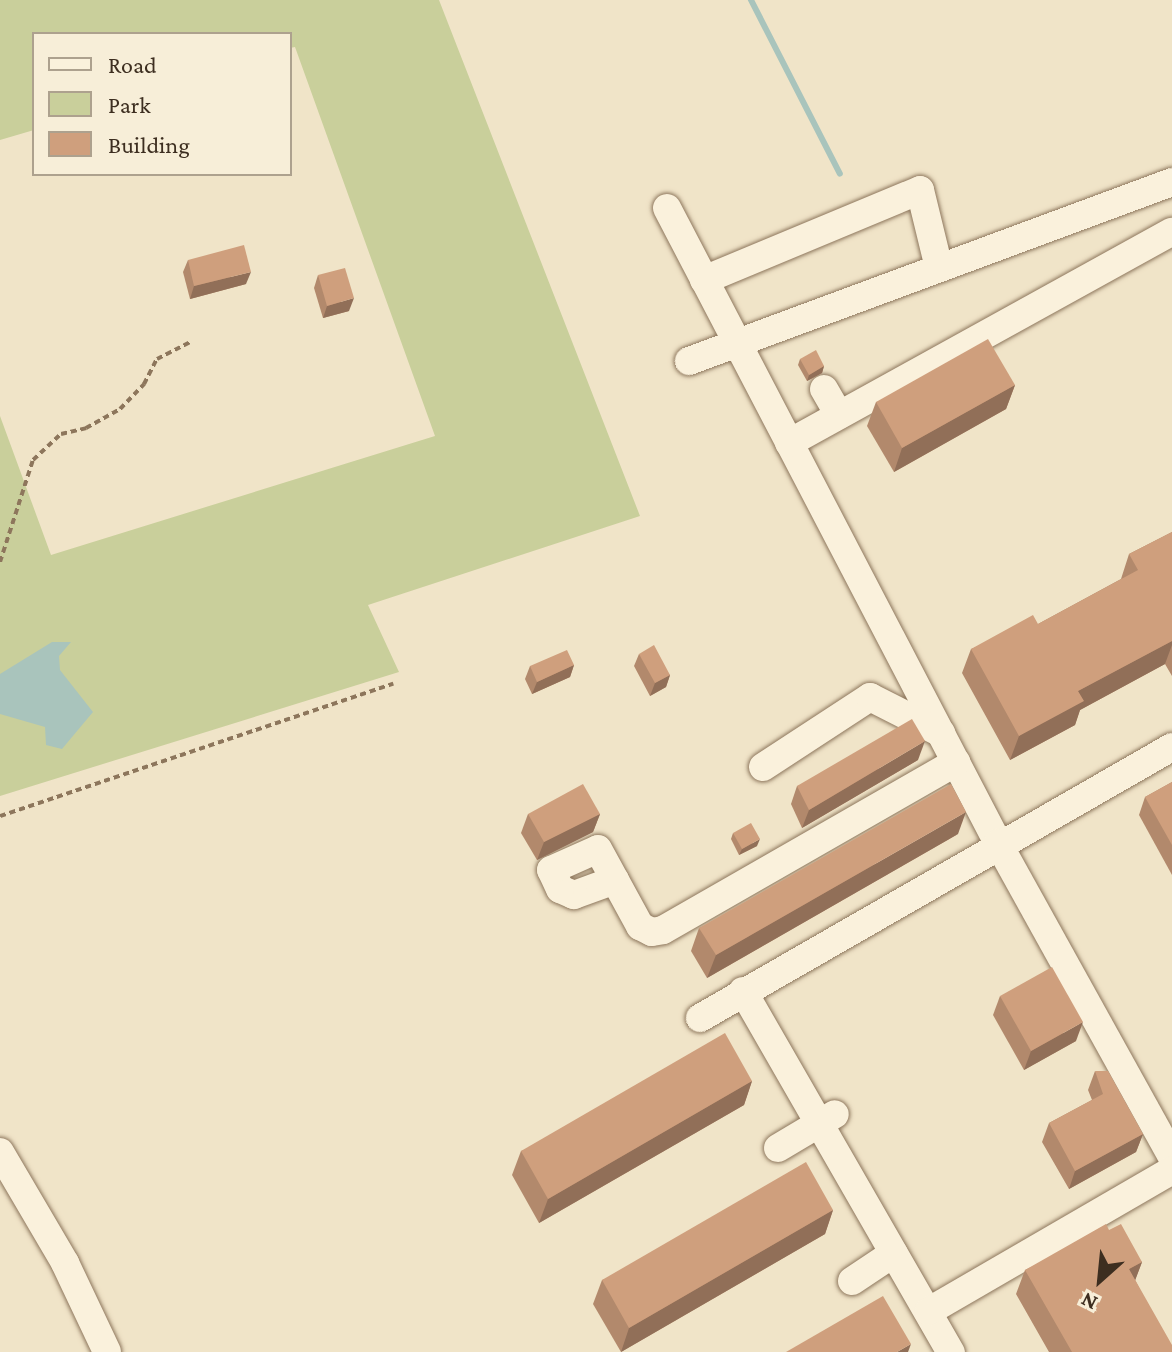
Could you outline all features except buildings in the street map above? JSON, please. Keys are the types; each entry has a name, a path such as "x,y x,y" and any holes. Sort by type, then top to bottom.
{"street":[{"path":"689,361 1172,182"},
{"path":"704,280 920,190 939,268"},
{"path":"667,208 736,343 783,449 941,733 1106,1066 1172,1157"},
{"path":"783,449 839,415 1172,232"},
{"path":"824,389 839,415"},
{"path":"763,767 870,697 941,733"},
{"path":"700,1018 743,991 943,888 998,843 1172,747"},
{"path":"615,880 640,926 652,932 663,930 956,762"},
{"path":"743,991 826,1120 894,1253 951,1352"},
{"path":"778,1148 826,1120"},
{"path":"0,1152 65,1263 107,1352"},
{"path":"929,1311 1172,1170"},
{"path":"852,1281 894,1253"}],"path":[{"path":"0,562 33,460 61,434 86,428 120,409 144,384 157,359 192,341"},
{"path":"0,816 393,684"}],"green space":[{"path":"0,0 439,0 640,516 368,605 399,672 0,796 0,416 51,555 435,436 295,47 292,48 292,32 32,32 32,131 0,140"}],"water":[{"path":"52,642 71,642 59,656 60,670 93,712 62,749 46,745 45,727 0,714 0,674"}],"waterway":[{"path":"751,0 840,174"}]}
